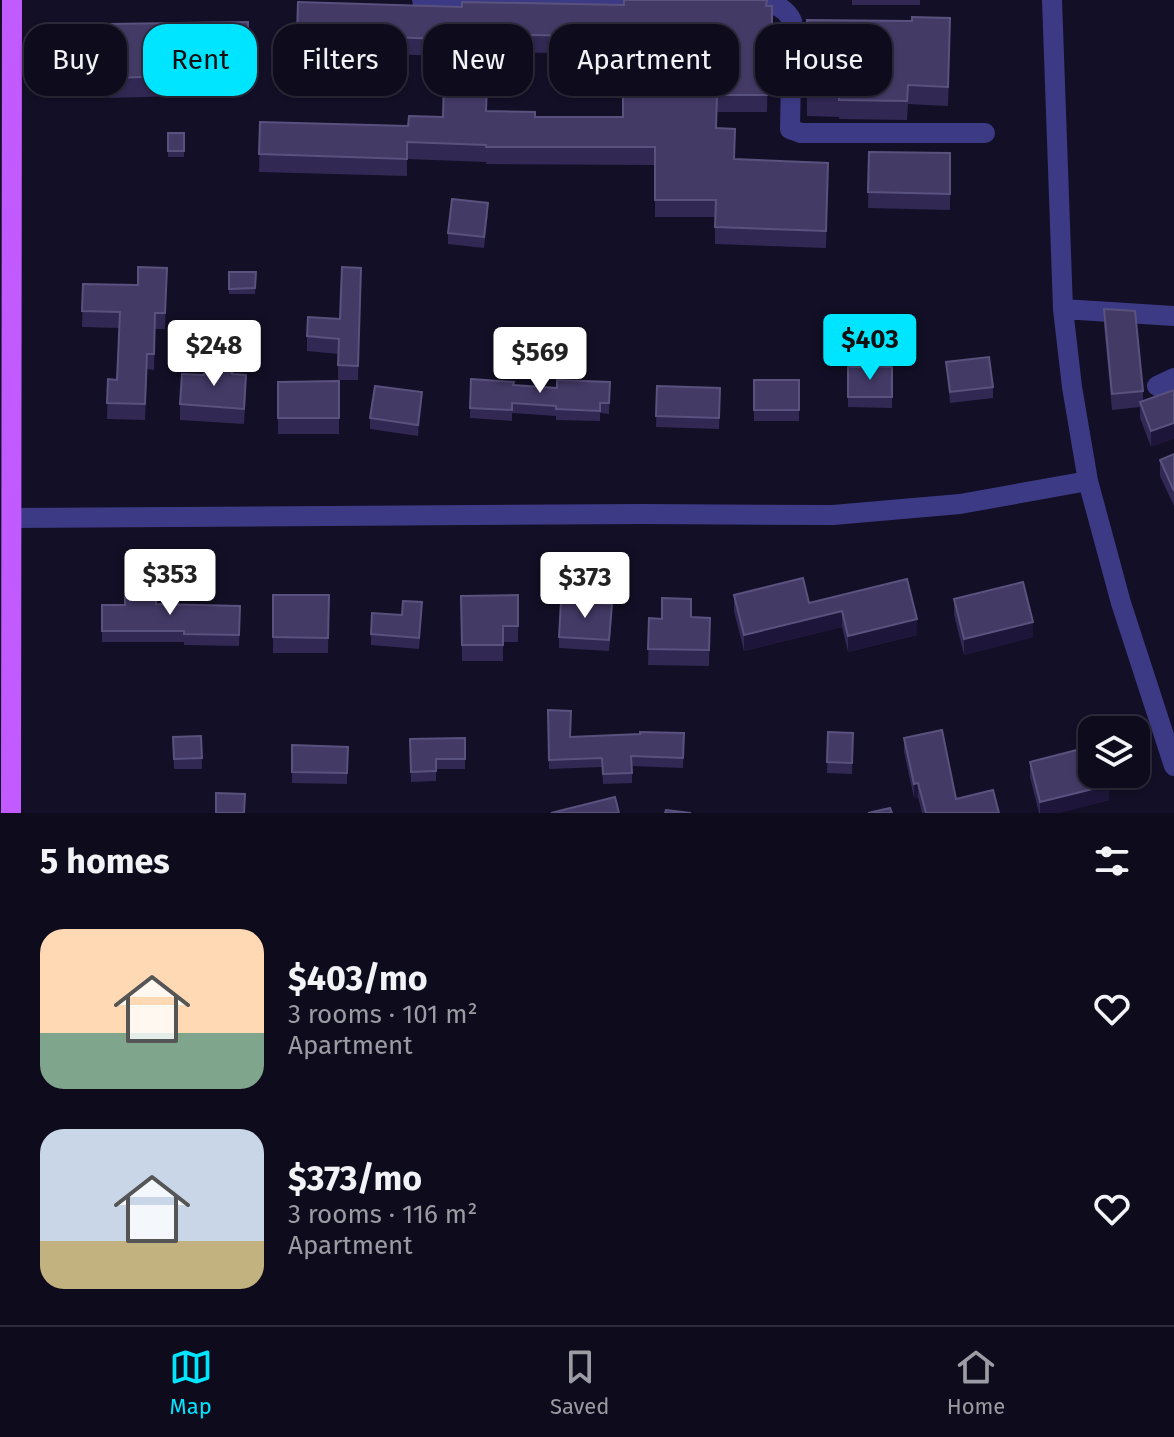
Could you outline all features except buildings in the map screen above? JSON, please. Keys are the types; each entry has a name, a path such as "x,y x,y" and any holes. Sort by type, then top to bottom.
{"main road":[{"path":"11,813 5,694 12,518 6,337 6,201 12,0"}],"street":[{"path":"422,0 666,3"},
{"path":"1052,0 1063,309 1072,387 1088,481 1121,603 1174,766"},
{"path":"729,3 777,4 787,10 792,21 790,129 801,133 985,133"},
{"path":"1063,309 1174,316"},
{"path":"12,518 833,515 960,504 1088,481"}]}
